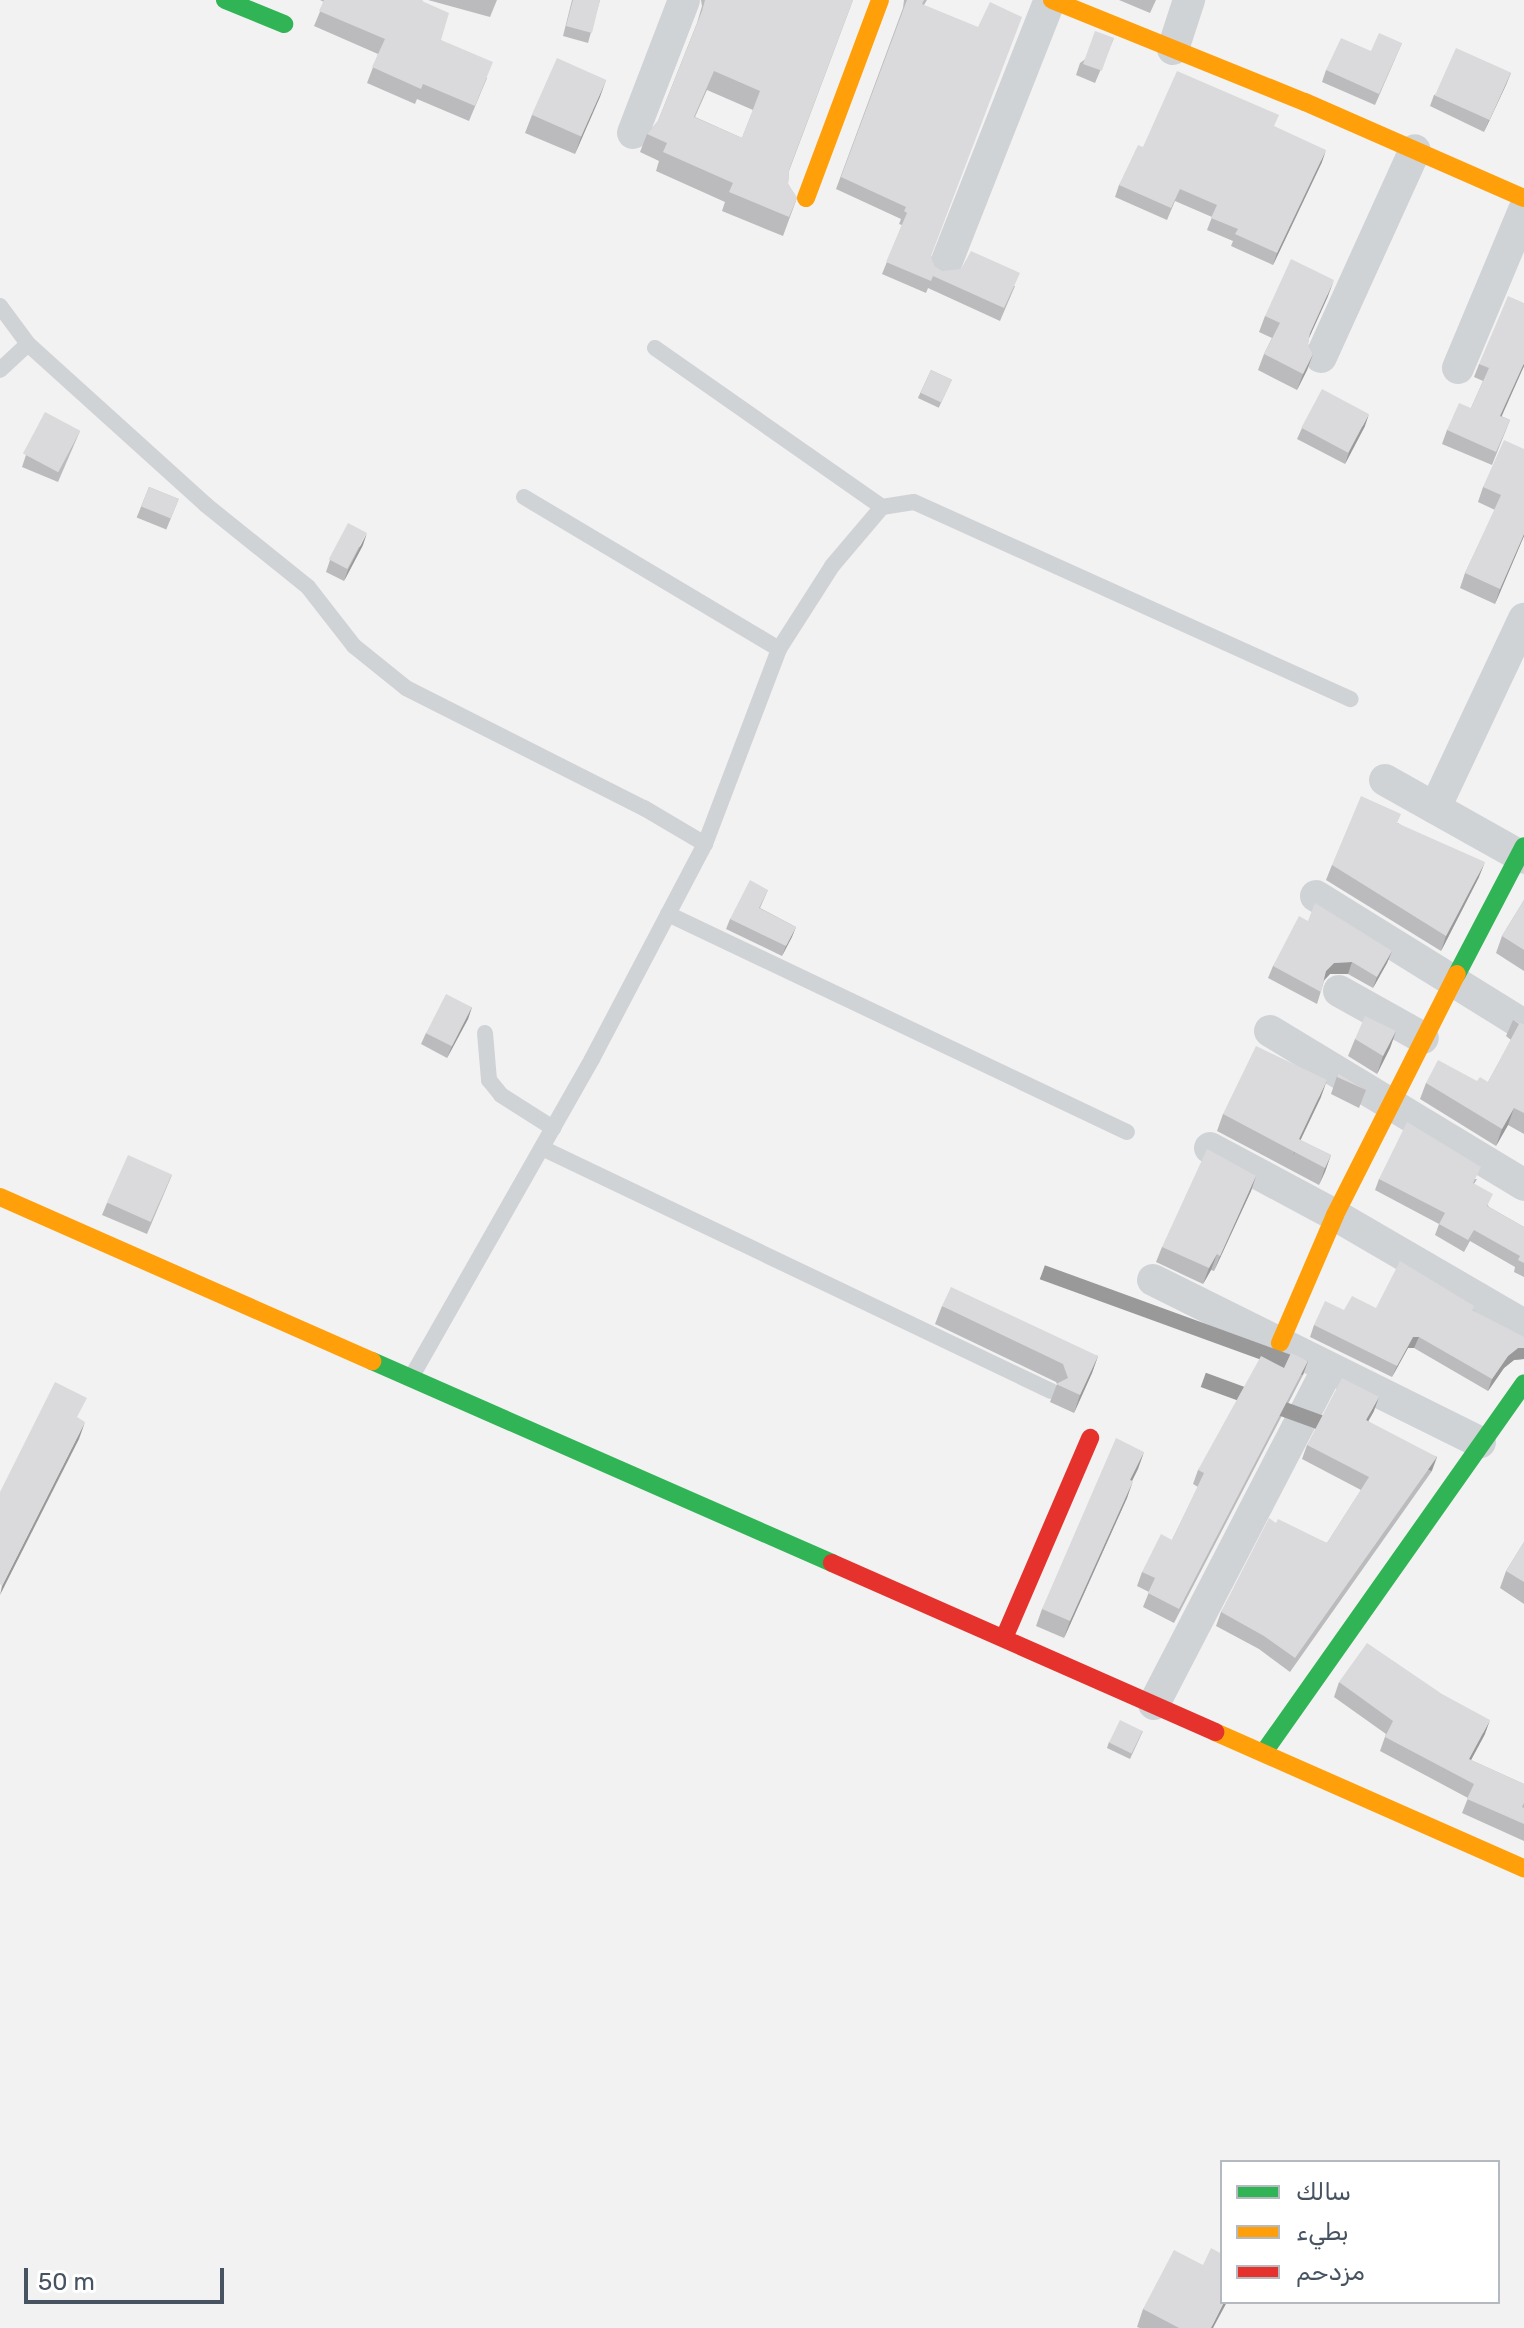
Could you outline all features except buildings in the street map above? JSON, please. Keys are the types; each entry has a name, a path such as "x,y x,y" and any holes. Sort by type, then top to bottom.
{"street":[{"path":"225,0 284,24"},
{"path":"633,133 684,0"},
{"path":"806,198 880,0"},
{"path":"1173,49 1189,0"},
{"path":"945,266 1066,3 1524,198"},
{"path":"1321,357 1415,150"},
{"path":"1458,368 1524,210"},
{"path":"1435,808 1524,619"},
{"path":"1280,1343 1335,1215 1389,1104 1522,853 1385,780"},
{"path":"1316,896 1524,1025"},
{"path":"1339,991 1423,1038"},
{"path":"1270,1031 1524,1185"},
{"path":"1210,1148 1335,1215 1524,1325"},
{"path":"0,1197 1524,1868"},
{"path":"1153,1280 1480,1442"},
{"path":"1154,1704 1328,1368"},
{"path":"1264,1752 1524,1383"},
{"path":"1004,1638 1090,1438"}],"lane":[{"path":"0,306 28,344 206,505 308,587 354,646 406,688 644,808 705,844"},
{"path":"0,370 28,344"},
{"path":"655,348 882,507"},
{"path":"524,497 779,649"},
{"path":"411,1377 542,1148 705,844 779,649 832,566 882,507 914,502 1351,699"},
{"path":"668,914 1127,1132"},
{"path":"485,1033 489,1080 501,1095 553,1128"},
{"path":"542,1148 1051,1391"}],"traffic: fast":[{"path":"225,0 284,24"},
{"path":"1457,974 1524,846"},
{"path":"372,1361 832,1563"},
{"path":"1264,1752 1524,1383"}],"traffic: slow":[{"path":"806,198 880,0"},
{"path":"1052,0 1305,102 1524,198"},
{"path":"1280,1343 1335,1215 1457,974"},
{"path":"0,1197 372,1361"},
{"path":"1215,1732 1524,1868"}],"traffic: jam":[{"path":"1004,1638 1090,1438"},
{"path":"832,1563 1215,1732"}]}
